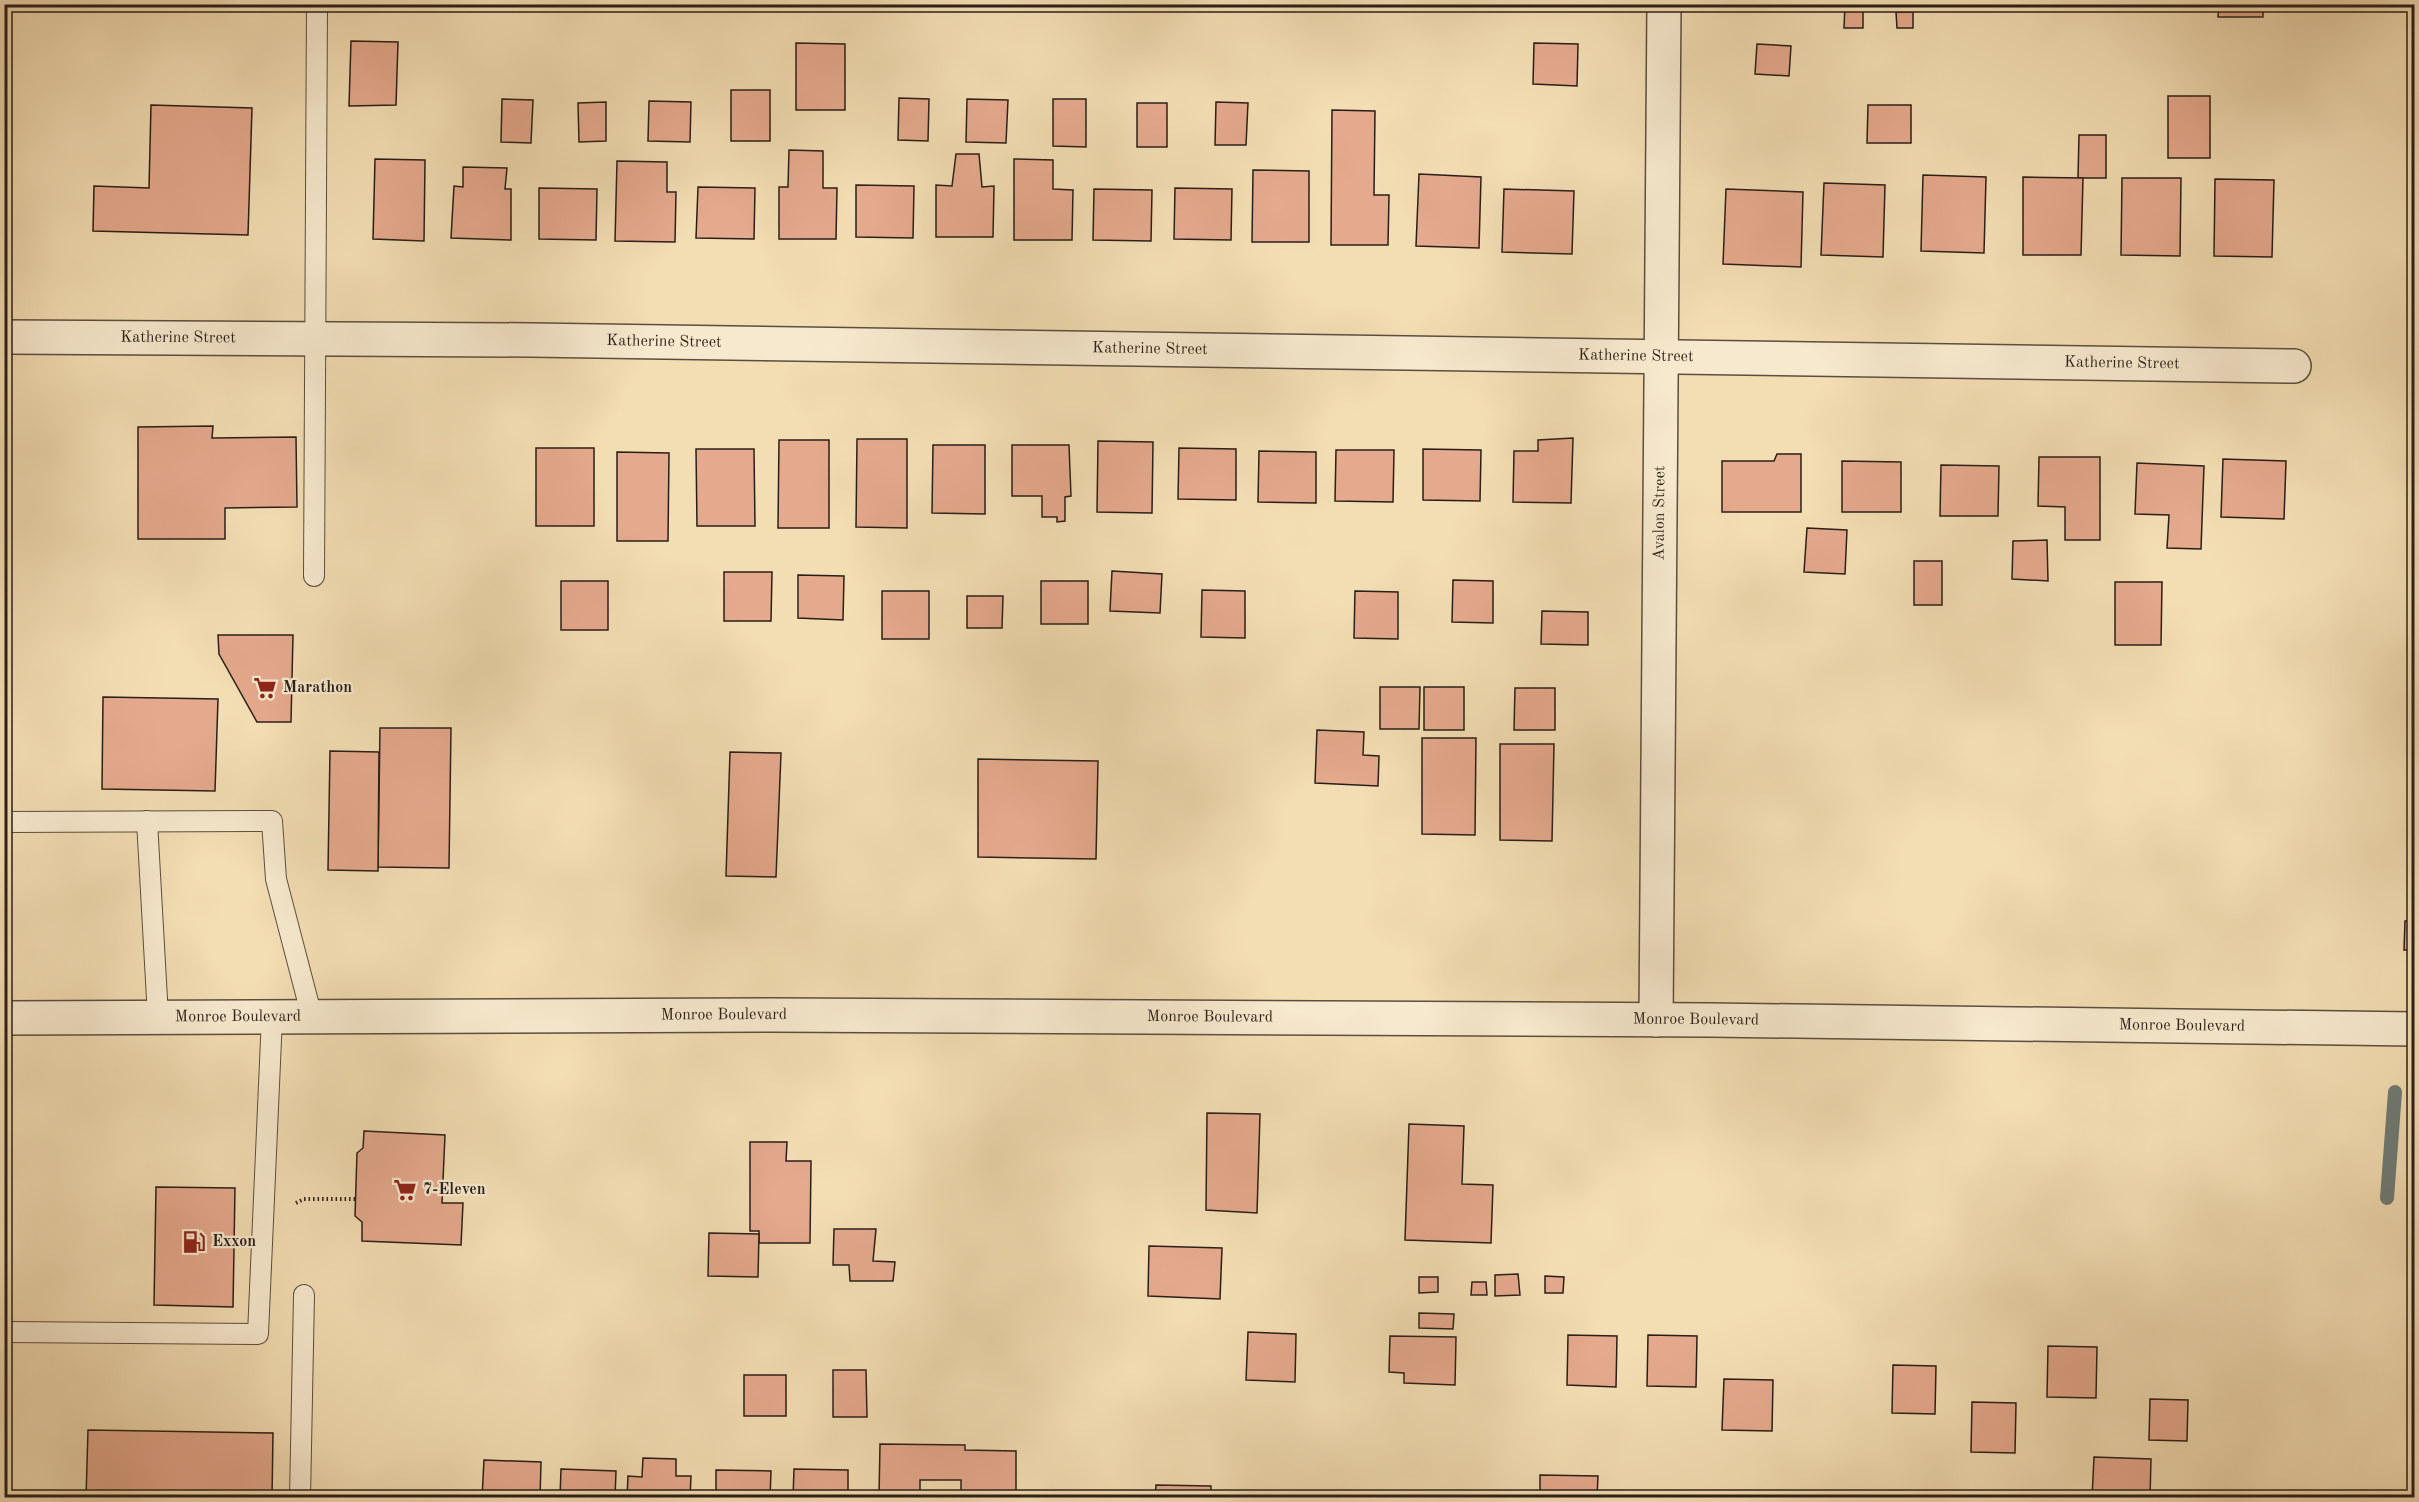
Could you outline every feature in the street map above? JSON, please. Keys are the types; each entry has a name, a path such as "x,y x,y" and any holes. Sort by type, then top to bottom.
{"street":[{"name":"Avalon Street","path":"1656,1020 1664,4"},
{"name":"Katherine Street","path":"4,337 531,340 2294,366"},
{"name":"Monroe Boulevard","path":"4,1018 772,1014 1656,1020 2415,1029"}],"lane":[{"path":"314,576 317,4"},
{"path":"147,821 158,1017"},
{"path":"4,822 272,821 276,879 312,1017"},
{"path":"4,1332 258,1334 272,1017"},
{"path":"300,1497 304,1295"}],"building":[{"path":"1845,4 1863,4 1863,28 1844,28"},
{"path":"2219,4 2263,4 2263,17 2218,17"},
{"path":"1896,12 1913,12 1913,28 1897,28"},
{"path":"351,41 398,42 396,105 349,106"},
{"path":"796,43 845,44 845,110 796,110"},
{"path":"1534,43 1578,44 1577,86 1533,84"},
{"path":"1757,44 1791,46 1789,76 1755,74"},
{"path":"731,90 770,90 770,141 731,141"},
{"path":"2168,96 2210,96 2210,158 2168,158"},
{"path":"899,98 929,99 928,141 898,140"},
{"path":"502,99 533,100 531,143 501,142"},
{"path":"967,99 1008,100 1006,143 966,142"},
{"path":"1053,99 1086,99 1086,147 1053,146"},
{"path":"649,101 691,102 690,142 648,141"},
{"path":"606,102 606,141 579,142 578,103"},
{"path":"1216,102 1248,103 1246,145 1215,145"},
{"path":"1137,103 1167,103 1167,147 1137,147"},
{"path":"151,105 252,108 248,235 93,231 94,186 149,188"},
{"path":"1868,105 1911,105 1911,143 1867,143"},
{"path":"1332,110 1375,111 1374,195 1389,195 1388,245 1331,245"},
{"path":"2079,135 2106,135 2106,178 2078,178"},
{"path":"789,150 823,151 823,188 837,188 836,239 779,239 779,187 788,187"},
{"path":"956,154 979,154 982,187 994,186 993,237 936,237 936,185 952,186"},
{"path":"375,159 425,160 424,241 373,239"},
{"path":"1014,159 1053,160 1053,189 1073,190 1072,240 1014,240"},
{"path":"617,161 667,162 667,192 676,192 675,242 615,241"},
{"path":"463,167 507,168 505,189 511,189 511,240 451,238 454,186 463,187"},
{"path":"1253,170 1309,171 1309,242 1252,242"},
{"path":"1419,174 1481,177 1479,248 1416,246"},
{"path":"1923,175 1986,177 1984,253 1921,251"},
{"path":"2023,177 2083,178 2081,255 2023,255"},
{"path":"2122,178 2181,178 2180,256 2121,255"},
{"path":"2215,179 2274,180 2272,257 2214,256"},
{"path":"1824,183 1885,185 1883,257 1821,255"},
{"path":"856,185 914,186 913,238 856,237"},
{"path":"698,187 755,188 754,239 696,238"},
{"path":"539,188 597,189 596,240 539,239"},
{"path":"1175,188 1232,189 1231,240 1174,239"},
{"path":"1094,189 1152,190 1151,241 1093,240"},
{"path":"1504,189 1574,191 1572,254 1502,252"},
{"path":"1726,189 1803,192 1801,267 1723,264"},
{"path":"213,426 212,438 296,437 297,507 225,508 225,539 138,539 138,427"},
{"path":"1573,438 1571,503 1513,502 1514,451 1538,451 1538,440"},
{"path":"857,439 907,439 907,528 856,527"},
{"path":"779,440 829,440 829,528 778,528"},
{"path":"1098,441 1153,442 1152,513 1097,512"},
{"path":"933,445 985,445 985,514 932,513"},
{"path":"1012,445 1069,445 1071,496 1065,497 1065,521 1057,522 1057,517 1042,517 1042,496 1012,496"},
{"path":"536,448 594,448 594,526 536,526"},
{"path":"1179,448 1236,449 1236,500 1178,499"},
{"path":"696,449 754,449 755,526 697,526"},
{"path":"1423,449 1481,450 1480,501 1423,500"},
{"path":"1336,450 1394,450 1393,502 1335,501"},
{"path":"1259,451 1316,452 1316,503 1258,502"},
{"path":"617,452 669,453 668,541 617,541"},
{"path":"1777,454 1801,454 1801,512 1722,512 1722,461 1774,461"},
{"path":"2039,457 2100,457 2100,540 2065,540 2065,507 2038,506"},
{"path":"2223,459 2286,461 2284,519 2221,517"},
{"path":"1842,461 1901,462 1901,512 1842,512"},
{"path":"2137,463 2204,466 2201,549 2167,548 2169,515 2135,514"},
{"path":"1941,465 1999,466 1998,516 1940,516"},
{"path":"1807,528 1847,530 1845,574 1804,572"},
{"path":"2047,540 2048,581 2012,579 2013,541"},
{"path":"1914,561 1942,561 1942,605 1914,605"},
{"path":"1112,571 1162,574 1160,613 1110,611"},
{"path":"724,572 772,572 771,621 724,621"},
{"path":"798,575 844,576 843,620 798,618"},
{"path":"1453,580 1493,581 1493,623 1452,622"},
{"path":"561,581 608,581 608,630 561,630"},
{"path":"1041,581 1088,581 1088,624 1041,624"},
{"path":"2115,582 2162,582 2161,645 2115,645"},
{"path":"1202,590 1245,591 1245,638 1201,637"},
{"path":"882,591 929,591 929,639 882,639"},
{"path":"1355,591 1398,592 1398,639 1354,638"},
{"path":"967,596 1003,596 1002,628 967,628"},
{"path":"1542,611 1588,612 1588,645 1541,644"},
{"name":"Marathon","path":"218,635 293,635 291,722 257,722 219,654"},
{"path":"1380,687 1420,687 1419,729 1380,729"},
{"path":"1424,687 1464,687 1464,730 1424,730"},
{"path":"1515,688 1555,688 1555,730 1514,730"},
{"path":"103,697 218,699 215,791 102,789"},
{"path":"380,728 451,728 449,868 378,867"},
{"path":"1317,730 1364,732 1363,755 1379,756 1378,786 1315,783"},
{"path":"1422,738 1476,738 1475,835 1422,834"},
{"path":"1500,744 1554,744 1552,841 1500,840"},
{"path":"330,751 379,752 378,871 328,870"},
{"path":"730,752 781,753 776,877 726,876"},
{"path":"978,759 1098,761 1096,859 978,857"},
{"path":"2405,921 2414,921 2414,950 2404,950"},
{"path":"1207,1113 1260,1114 1257,1213 1206,1210"},
{"path":"1409,1124 1464,1126 1462,1184 1493,1185 1491,1243 1405,1240"},
{"path":"364,1131 445,1135 442,1203 463,1203 461,1245 362,1241 362,1222 355,1216 357,1153 363,1148"},
{"path":"750,1142 787,1142 786,1161 811,1161 810,1243 759,1243 759,1231 750,1231"},
{"path":"156,1187 235,1188 233,1307 154,1305"},
{"path":"834,1229 876,1229 873,1261 895,1262 893,1281 850,1281 849,1265 833,1265"},
{"path":"709,1233 759,1234 758,1277 708,1276"},
{"path":"1149,1246 1222,1248 1220,1299 1148,1296"},
{"path":"1518,1274 1520,1295 1495,1296 1495,1275"},
{"path":"1545,1276 1564,1277 1563,1293 1545,1293"},
{"path":"1419,1277 1438,1277 1438,1292 1419,1293"},
{"path":"1472,1282 1486,1282 1487,1295 1471,1295"},
{"path":"1419,1313 1454,1314 1453,1329 1419,1328"},
{"path":"1248,1332 1296,1334 1295,1382 1246,1380"},
{"path":"1568,1335 1617,1336 1616,1387 1567,1385"},
{"path":"1648,1335 1697,1336 1696,1387 1647,1386"},
{"path":"1390,1336 1456,1337 1455,1385 1404,1383 1404,1373 1389,1372"},
{"path":"2048,1346 2097,1347 2096,1398 2047,1397"},
{"path":"1893,1365 1936,1366 1935,1414 1892,1413"},
{"path":"833,1370 866,1370 867,1417 833,1417"},
{"path":"744,1375 786,1375 786,1416 744,1416"},
{"path":"1724,1379 1773,1380 1772,1431 1722,1430"},
{"path":"2150,1399 2188,1400 2187,1441 2149,1440"},
{"path":"1972,1402 2016,1403 2015,1453 1971,1452"},
{"path":"88,1430 273,1433 272,1498 86,1498"},
{"path":"880,1444 965,1445 965,1450 1016,1451 1016,1498 961,1498 961,1480 920,1480 920,1498 879,1498"},
{"path":"2094,1457 2151,1459 2150,1498 2092,1498"},
{"path":"643,1458 676,1459 676,1476 691,1476 690,1498 627,1498 628,1476 642,1477"},
{"path":"484,1460 541,1462 540,1498 482,1498"},
{"path":"561,1469 616,1471 615,1498 560,1498"},
{"path":"794,1469 848,1470 848,1498 793,1498"},
{"path":"716,1470 771,1471 770,1498 716,1498"},
{"path":"1540,1475 1598,1476 1597,1498 1540,1498"},
{"path":"1156,1485 1211,1486 1211,1498 1155,1498"},
{"path":"1230,1492 1286,1493 1286,1498 1230,1498"}],"waterway":[{"path":"2387,1198 2395,1092"}],"place":[{"name":"Marathon","path":"265,688"},
{"name":"7-Eleven","path":"405,1190"},
{"name":"Exxon","path":"194,1242"}]}
